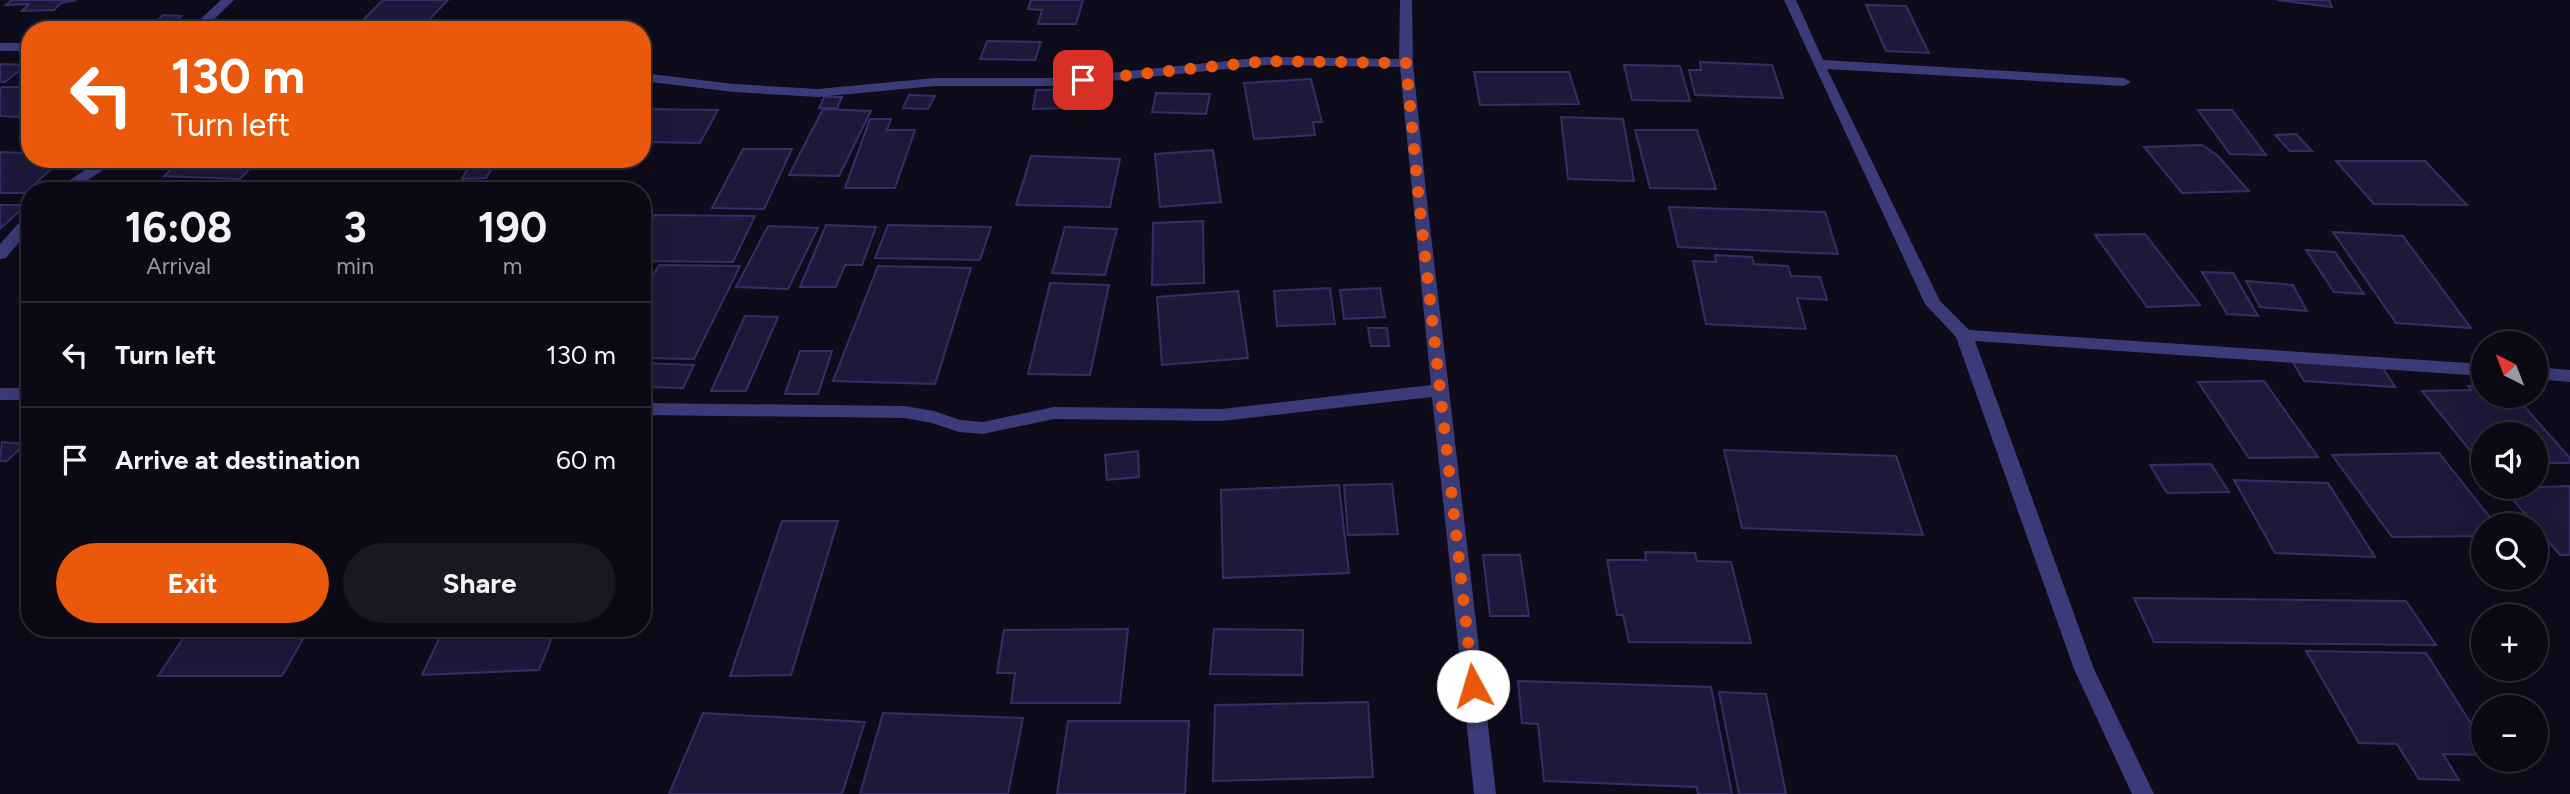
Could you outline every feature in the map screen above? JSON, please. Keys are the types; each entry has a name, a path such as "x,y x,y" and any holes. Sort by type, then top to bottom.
{"street":[{"path":"205,21 228,0"},
{"path":"1406,0 1406,63 1419,201 1485,794"},
{"path":"1790,0 1934,304 1964,335 2084,669 2143,794"},
{"path":"0,47 21,47"},
{"path":"651,77 734,88 818,93 935,82 1061,82 1266,61 1406,63"},
{"path":"1818,64 2124,82"},
{"path":"75,182 98,168"},
{"path":"0,254 21,230"},
{"path":"1964,335 2471,369"},
{"path":"2548,374 2570,376"},
{"path":"651,409 904,412 934,417 959,426 983,428 1054,413 1222,415 1441,390"},
{"path":"0,394 21,394"}],"building":[{"path":"12,0 76,0 61,3 54,10 22,11 29,4 6,5"},
{"path":"383,0 448,0 428,21 362,21"},
{"path":"1031,0 1083,0 1076,24 1038,24 1042,10 1028,9"},
{"path":"2277,0 2329,0 2332,7"},
{"path":"1866,5 1906,6 1929,53 1886,51"},
{"path":"163,15 181,16 175,21 157,21"},
{"path":"987,41 1041,42 1035,60 980,59"},
{"path":"1700,62 1772,65 1783,98 1695,95 1689,70 1701,70"},
{"path":"0,64 21,65 21,70 5,82 0,82"},
{"path":"1624,65 1680,66 1690,101 1632,100"},
{"path":"1474,72 1569,72 1579,104 1480,105"},
{"path":"1311,79 1322,122 1313,122 1315,135 1254,139 1244,83"},
{"path":"21,87 21,114 18,117 0,116 0,89"},
{"path":"1106,89 1103,107 1033,109 1036,90"},
{"path":"1156,93 1210,94 1206,114 1152,112"},
{"path":"909,95 935,96 928,109 903,108"},
{"path":"824,97 842,97 837,108 819,108"},
{"path":"651,109 718,110 700,143 651,142"},
{"path":"823,109 871,111 839,176 789,175"},
{"path":"2198,110 2232,110 2266,155 2230,154"},
{"path":"1561,117 1623,119 1634,181 1568,179"},
{"path":"870,119 891,119 887,130 915,130 895,188 845,188"},
{"path":"1635,130 1697,130 1716,189 1650,188"},
{"path":"2296,134 2312,151 2290,151 2275,135"},
{"path":"2202,145 2217,155 2249,191 2182,193 2144,147"},
{"path":"743,149 792,149 764,209 712,208"},
{"path":"1213,150 1221,202 1160,207 1155,154"},
{"path":"0,152 21,153 21,168 52,168 37,182 21,182 21,193 0,193"},
{"path":"1031,156 1120,159 1110,207 1016,205"},
{"path":"2336,161 2425,161 2467,205 2374,204"},
{"path":"172,168 250,168 240,179 164,176"},
{"path":"468,168 492,168 486,178 462,179"},
{"path":"0,205 21,205 21,210 0,229"},
{"path":"1669,207 1825,212 1838,254 1678,247"},
{"path":"654,215 755,216 733,262 651,261 651,220"},
{"path":"1203,221 1204,283 1152,285 1153,223"},
{"path":"826,225 876,227 862,265 845,265 836,287 800,287"},
{"path":"888,225 991,227 980,260 875,258"},
{"path":"768,226 818,228 788,289 736,287"},
{"path":"1065,227 1117,229 1105,275 1052,273"},
{"path":"2333,232 2403,236 2471,328 2396,323"},
{"path":"2145,234 2200,305 2147,307 2095,235"},
{"path":"2306,250 2335,252 2364,294 2334,292"},
{"path":"1715,255 1752,257 1754,264 1788,266 1791,276 1820,277 1827,300 1797,298 1806,329 1706,324 1693,261 1716,262"},
{"path":"659,265 740,266 694,359 651,358 651,279"},
{"path":"878,266 971,268 935,384 833,381"},
{"path":"2202,272 2233,273 2258,316 2227,314"},
{"path":"2246,281 2293,285 2307,311 2260,307"},
{"path":"1050,283 1109,285 1090,375 1028,374"},
{"path":"1330,288 1335,324 1277,326 1274,291"},
{"path":"1380,288 1385,317 1344,319 1340,290"},
{"path":"1238,291 1248,358 1162,365 1157,297"},
{"path":"745,316 778,317 746,391 711,391"},
{"path":"1368,328 1387,328 1389,346 1371,346"},
{"path":"800,351 832,351 818,394 785,394"},
{"path":"2291,359 2381,365 2395,387 2304,381"},
{"path":"651,363 694,365 683,388 651,387"},
{"path":"2264,381 2318,457 2249,458 2198,382"},
{"path":"2471,390 2471,408 2526,408 2538,422 2471,422 2471,452 2422,391"},
{"path":"2548,433 2570,458 2570,463 2548,463"},
{"path":"2,442 21,444 21,448 7,461 0,461"},
{"path":"1724,450 1896,456 1923,535 1742,528"},
{"path":"1138,451 1139,477 1107,480 1105,455"},
{"path":"2439,453 2471,493 2471,499 2475,499 2486,513 2471,513 2471,536 2392,537 2332,455"},
{"path":"2211,464 2229,492 2167,493 2150,465"},
{"path":"2234,480 2328,483 2375,557 2275,553"},
{"path":"1392,484 1398,534 1348,535 1344,485"},
{"path":"1339,485 1349,573 1223,578 1221,490"},
{"path":"2570,486 2570,555 2560,555 2548,541 2548,513 2524,513 2512,499 2548,499 2548,487"},
{"path":"782,521 838,521 791,675 730,676"},
{"path":"1645,552 1695,553 1697,561 1731,562 1751,643 1629,642 1623,615 1617,615 1607,560 1646,560"},
{"path":"1483,555 1520,555 1529,616 1490,616"},
{"path":"2134,598 2406,601 2436,645 2154,642"},
{"path":"1128,629 1120,703 1011,703 1015,673 997,673 1004,630"},
{"path":"1214,629 1303,630 1302,675 1210,674"},
{"path":"184,637 304,637 282,676 158,676"},
{"path":"440,637 552,637 539,670 422,675"},
{"path":"2306,651 2426,653 2471,723 2471,755 2443,754 2459,780 2419,779 2397,744 2359,743"},
{"path":"1518,681 1711,687 1732,794 1698,794 1697,787 1544,781 1538,724 1522,723"},
{"path":"1719,692 1766,694 1786,794 1739,794"},
{"path":"1368,702 1373,777 1213,781 1215,705"},
{"path":"703,713 865,722 842,794 669,794"},
{"path":"883,713 1023,718 1008,794 860,794"},
{"path":"1068,721 1189,721 1185,794 1057,794"}],"route":[{"path":"1083,80 1266,61 1406,63 1473,686"}]}
